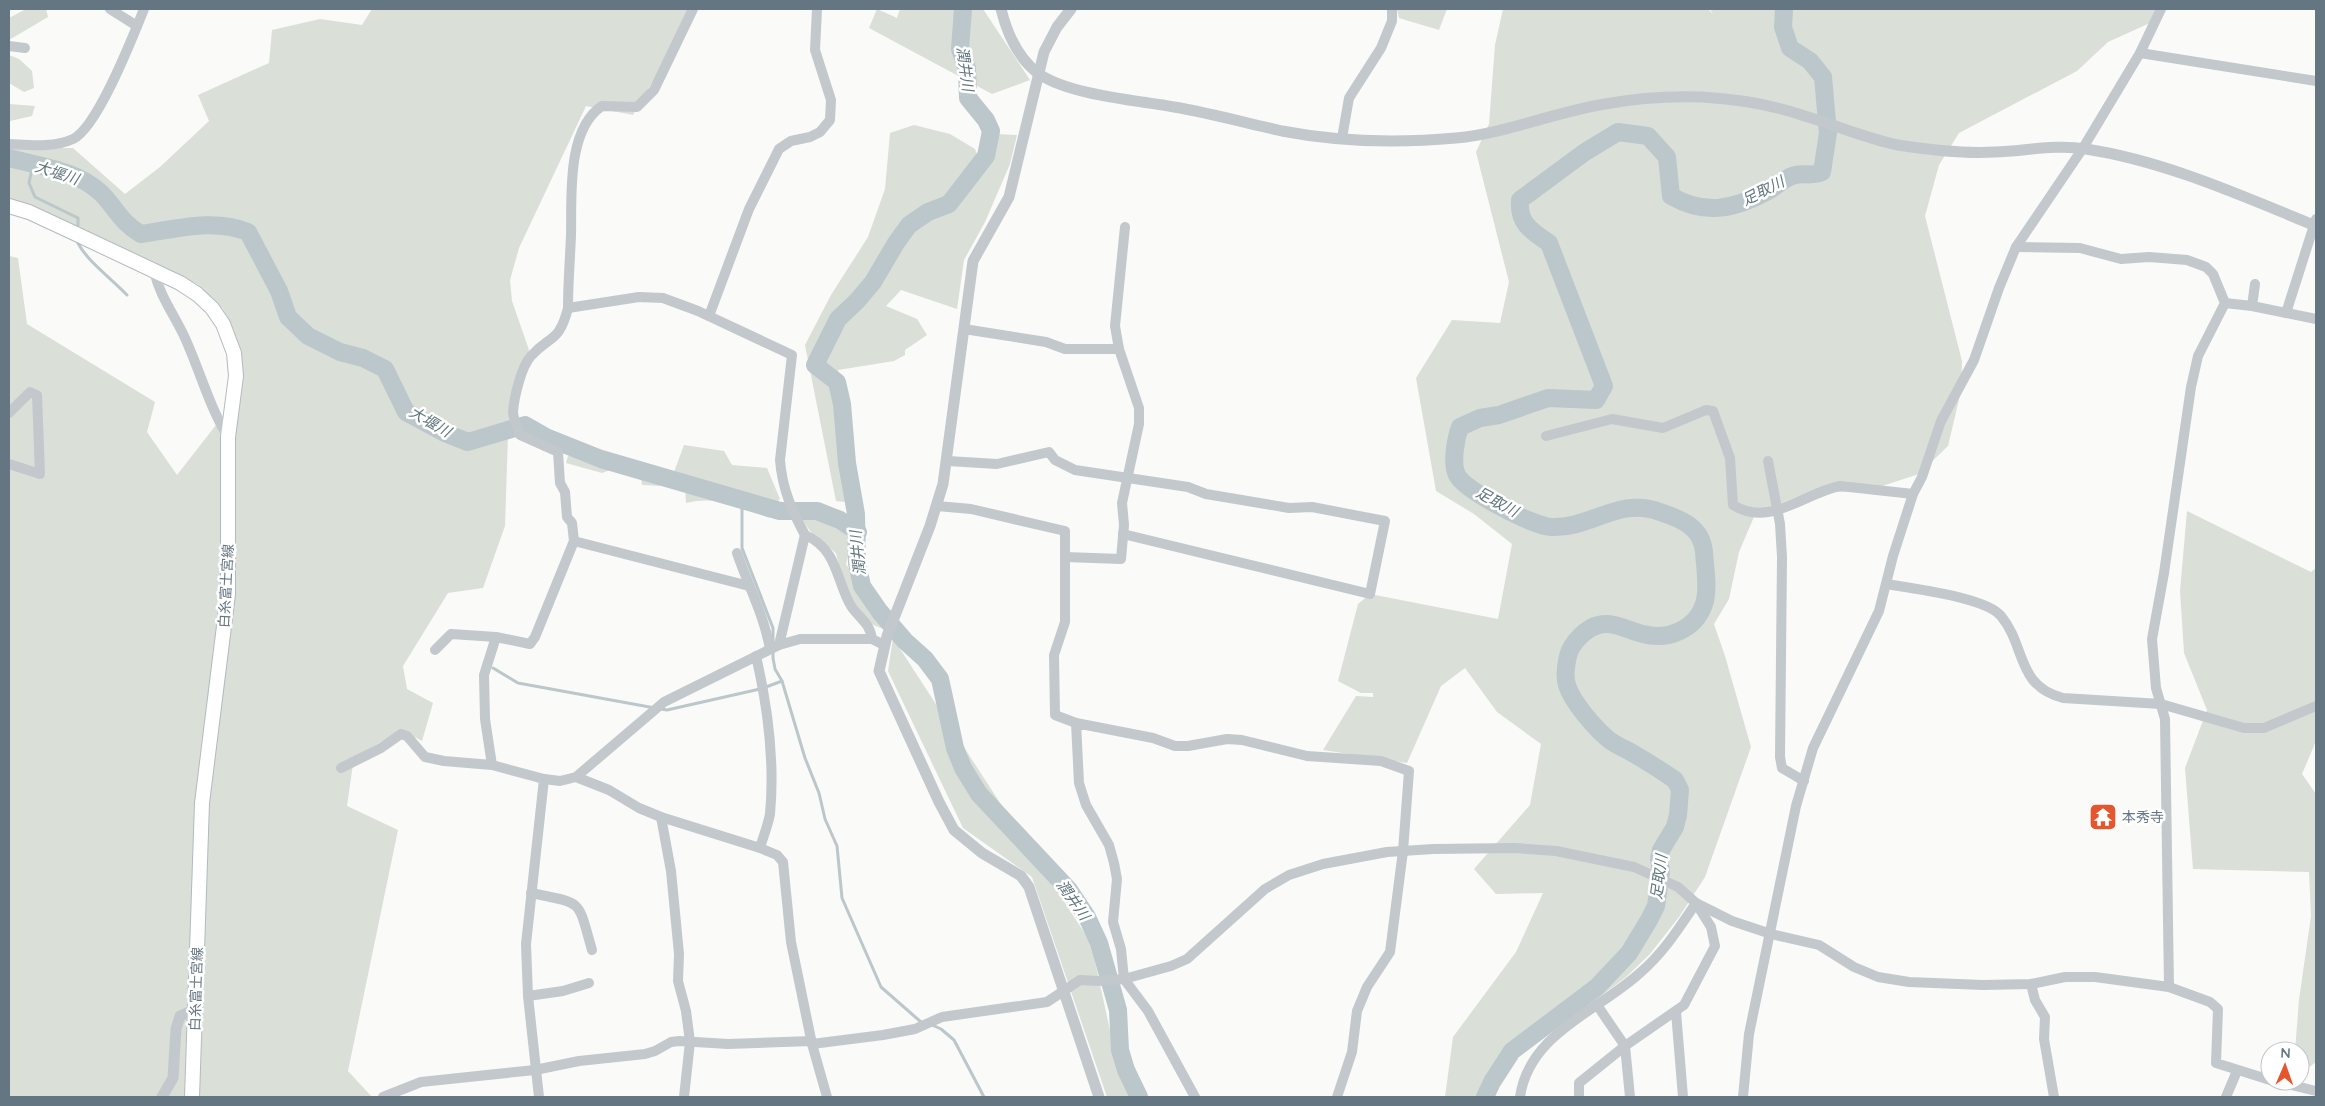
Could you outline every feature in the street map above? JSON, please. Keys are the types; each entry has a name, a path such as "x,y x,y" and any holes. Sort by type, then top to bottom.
{"main road":[{"name":"白糸富士宮線","path":"9,206 29,212 154,271 197,294 212,308 229,336 236,376 228,437 228,594 202,803 192,1097"}],"street":[{"path":"110,9 137,26"},
{"path":"9,144 56,144 75,138 93,115 121,66 144,9"},
{"path":"435,650 451,634 496,637 530,644 535,637 574,541 572,523 567,516 565,492 560,482 558,452 520,435 514,418 517,390 529,358 553,340 561,329 568,308 573,164 587,119 602,106 637,106 654,90 693,9"},
{"path":"709,316 750,209 779,150 791,141 810,137 820,132 830,120 831,100 815,50 816,9"},
{"path":"1001,9 1006,29 1016,48 1039,74 1073,89 1186,109 1286,132 1342,138 1406,141 1476,136 1603,104 1656,97 1703,97 1752,103 1800,114 1894,144 1938,150 1994,152 2036,148 2083,148 2159,165 2316,223 2286,313"},
{"path":"1071,9 1057,27 1044,52 1010,197 973,261 948,461 937,506 886,640 879,671 881,680 938,802 954,830 982,853 1020,876 1029,887 1099,1097"},
{"path":"1342,138 1349,98 1381,48 1392,21 1392,9"},
{"path":"1743,1097 1749,1034 1796,806 1813,748 1841,686 1867,639 1879,610 1893,556 1913,494 1922,477 1941,421 1974,360 1999,288 2016,247 2083,148 2140,53 2161,9"},
{"path":"9,46 25,48"},
{"path":"2140,53 2316,81"},
{"path":"1065,558 1121,559 1123,534 1122,503 1126,476 1139,424 1139,408 1119,349 1115,326 1126,228"},
{"path":"2016,247 2080,248 2121,259 2149,257 2187,260 2206,267 2213,274 2224,303 2198,356 2152,639 2155,680 2165,719 2169,986"},
{"path":"154,271 158,290 184,337 215,415 228,437"},
{"path":"2252,306 2255,284"},
{"path":"568,308 640,297 664,298 709,316 792,355 780,451 781,476 788,502 805,535 812,538 829,555 838,569 850,604 867,623 872,639"},
{"path":"2224,303 2252,306 2316,319"},
{"path":"964,329 1046,342 1065,349 1119,349"},
{"path":"9,413 30,392 37,395 40,474 9,464"},
{"path":"1546,436 1612,419 1664,428 1706,410 1713,411 1730,458 1733,505 1742,511 1764,514 1778,511 1829,488 1840,486 1913,494"},
{"path":"948,461 997,464 1049,452 1055,460 1075,470 1188,486 1215,495 1289,508 1312,506 1385,520 1370,594 1123,534"},
{"path":"1768,461 1778,511 1782,556 1780,757 1782,768 1804,781"},
{"path":"937,506 971,509 1064,531 1065,622 1054,655 1055,715 1076,723 1153,738 1175,746 1188,746 1227,739 1242,740 1314,758 1381,762 1409,771 1403,851 1390,952 1367,987 1357,1011 1352,1052 1337,1097"},
{"path":"775,647 805,535"},
{"path":"574,541 748,586"},
{"path":"737,553 748,586 760,607 775,647"},
{"path":"1887,584 1980,602 2000,615 2031,678 2048,694 2063,698 2161,704 2244,728 2264,728 2316,706"},
{"path":"492,765 485,719 484,675 496,637"},
{"path":"341,768 381,748 401,734 407,736 424,757 444,761 492,765 544,779 560,781 576,777 664,702 775,647 800,639 886,640"},
{"path":"756,656 770,733 770,807 760,848"},
{"path":"1076,723 1079,783 1086,805 1108,845 1117,879 1113,922 1122,949 1122,979 1148,1011 1195,1097"},
{"path":"576,777 609,790 639,808 661,817 777,854 783,862 792,942 812,1042 827,1097"},
{"path":"539,1097 528,996 526,944 544,779"},
{"path":"661,817 671,871 679,954 678,981 686,1010 690,1042 684,1097"},
{"path":"383,1097 421,1082 535,1070 579,1061 645,1054 671,1042 728,1044 812,1042 907,1030 942,1017 1047,1002 1080,980 1098,982 1122,979 1171,966 1187,959 1265,889 1289,875 1323,864 1403,851 1497,848 1556,851 1634,867 1678,887 1696,903 1732,921 1771,934 1819,945 1854,967 1878,976 1909,982 1942,985 2031,984 2065,977 2095,976 2169,986 2210,1002 2218,1009 2216,1063 2260,1077"},
{"path":"531,893 572,901 580,909 592,950"},
{"path":"1520,1097 1522,1084 1534,1056 1557,1034 1640,973 1666,948 1696,903"},
{"path":"1579,1097 1579,1083 1625,1046 1684,1005 1715,946 1711,927 1696,903"},
{"path":"528,996 589,983"},
{"path":"2031,984 2035,1000 2045,1017 2044,1039 2054,1097"},
{"path":"1597,1005 1625,1046 1630,1097"},
{"path":"162,1097 173,1078 176,1029 180,1016 196,1009"},
{"path":"1676,1012 1683,1097"},
{"path":"2226,1097 2237,1071"}],"shaded area":[{"path":"26,9 46,9 48,17 9,40 9,18"},
{"path":"372,9 695,9 633,115 586,106 519,248 510,280 512,301 529,350 511,426 485,436 508,435 505,526 483,588 448,593 403,666 407,689 433,703 422,741 402,730 354,757 347,806 398,830 348,1071 372,1097 9,1097 9,462 34,475 48,475 40,474 9,460 9,256 18,258 27,324 155,402 147,432 177,475 241,393 239,351 223,309 197,284 96,236 9,201 9,148 73,148 125,194 160,167 209,121 198,95 269,63 272,30 320,19 362,25"},
{"path":"877,9 897,18 900,9 983,9 1030,80 992,94 869,28"},
{"path":"1397,9 1447,9 1439,30 1399,18"},
{"path":"1503,9 1708,9 1713,14 1710,9 2156,9 2150,23 2108,42 2077,71 1959,133 1939,165 1925,216 1962,361 1961,391 1948,446 1919,474 1870,490 1806,494 1756,512 1739,552 1729,599 1714,624 1751,747 1705,877 1679,917 1650,954 1626,977 1585,1008 1508,1043 1479,1097 1445,1097 1453,1037 1516,952 1543,893 1496,894 1474,869 1530,805 1541,744 1497,712 1465,668 1441,686 1407,763 1323,750 1356,696 1373,697 1373,693 1361,693 1338,681 1358,604 1370,594 1498,619 1512,544 1474,514 1436,491 1416,378 1452,320 1500,323 1509,282 1476,152 1489,124 1495,45"},
{"path":"9,55 19,59 32,71 34,88 24,92 9,83"},
{"path":"9,104 35,106 32,116 10,121 9,124"},
{"path":"914,125 950,134 975,149 980,163 997,134 1017,135 1010,164 985,222 964,260 957,309 901,290 886,306 917,319 927,335 905,350 905,355 894,361 838,370 850,430 855,503 836,501 805,345 831,295 868,237 885,189 890,133"},
{"path":"684,445 724,451 732,465 767,468 780,499 772,506 769,518 738,506 718,501 708,500 686,503 685,487 642,485 641,478 610,470 602,473 566,463 568,456 590,451 674,472"},
{"path":"800,502 828,507 852,522 852,541 846,564 887,629 874,626 856,611 845,589 836,553 813,535 796,511"},
{"path":"2187,511 2311,572 2316,568 2316,741 2302,774 2316,794 2316,1062 2310,1066 2310,1041 2296,1041 2299,1000 2311,916 2309,872 2193,869 2185,768 2207,710 2184,653 2180,591"},
{"path":"893,638 1091,943 1114,1049 1141,1097 1107,1097 1032,877 963,828 888,671"}],"waterway":[{"name":"潤井川","path":"963,9 960,49 967,69 968,98 986,120 991,131 986,156 949,204 928,212 909,225 873,282 838,319 815,365 837,382 842,404 847,463 856,514 857,563 862,586 880,612 905,641 925,659 940,679 955,748 963,768 979,794 1069,890 1087,917 1099,943 1118,1010 1120,1050 1126,1070 1139,1097"},
{"name":"足取川","path":"1485,1097 1492,1082 1512,1051 1597,987 1629,953 1656,906 1661,872 1659,859 1661,850 1675,827 1678,815 1680,790 1675,780 1608,739 1579,707 1570,692 1566,678 1568,656 1572,646 1585,632 1594,626 1605,624 1616,625 1652,636 1662,636 1680,631 1695,620 1700,613 1706,592 1706,572 1702,543 1695,530 1683,521 1645,508 1632,508 1618,510 1579,523 1551,527 1530,521 1500,507 1473,490 1457,475 1454,457 1460,427 1480,418 1499,415 1548,398 1596,400 1604,386 1549,243 1527,226 1521,215 1520,200 1585,152 1618,132 1648,136 1667,157 1671,196 1695,206 1707,208 1730,206 1754,198 1792,176 1822,172 1828,133 1823,77 1810,61 1790,48 1783,27 1784,9"},
{"name":"大堰川","path":"9,158 57,170 81,179 101,193 128,225 141,234 181,227 208,225 235,228 248,232 279,291 288,317 308,336 340,352 363,358 385,369 406,412 445,433 468,442 525,425 546,437 601,459 780,511 817,511 840,520 858,532"},
{"path":"33,164 29,183 35,197 78,218 78,225"},
{"path":"78,243 93,263 127,295"},
{"path":"742,500 742,548 773,628 775,669 782,681 805,758 819,793 825,819 837,846 842,898 881,987 921,1022"},
{"path":"493,668 518,683 655,708"},
{"path":"766,687 782,681"},
{"path":"661,709 667,710 760,689"},
{"path":"930,1024 941,1029 954,1040 984,1097"}],"place":[{"name":"本秀寺","path":"2103,817"}]}
